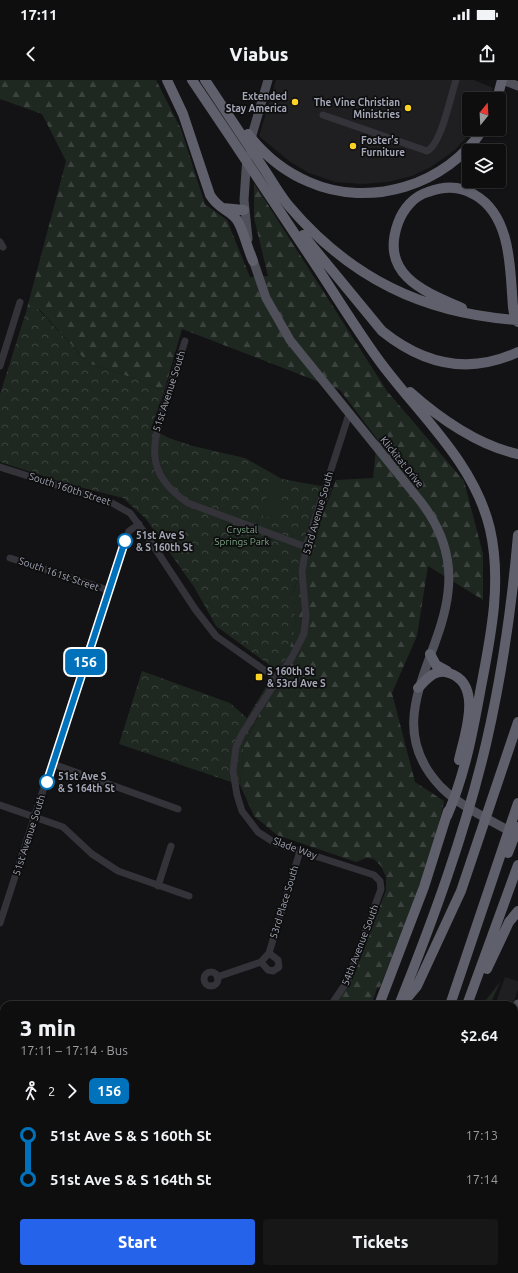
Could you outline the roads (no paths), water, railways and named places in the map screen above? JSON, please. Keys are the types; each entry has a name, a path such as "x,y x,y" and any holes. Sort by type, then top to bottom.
{"highway":[{"path":"166,80 183,114 210,195 217,206 228,212 237,220 253,261"},
{"path":"192,80 378,358 448,444 479,498 489,527 494,549 494,609 473,730 424,887 381,1001"},
{"path":"205,80 288,205 318,237 362,273 398,292 435,306 478,317 495,319 516,318 510,263 502,229 491,210 480,198 459,189 446,188 424,193 408,206 400,218 394,238 398,262 403,272 416,286 478,317"},
{"path":"208,80 257,146 274,162 303,179 328,189 346,192 369,192 394,190 410,185 432,177 448,167 467,149 477,136"},
{"path":"499,92 502,80"},
{"path":"263,186 378,326 398,344 416,354 440,362 457,364 481,363 518,352"},
{"path":"217,206 244,210"},
{"path":"378,358 431,410 477,438 518,454"},
{"path":"401,1001 443,888 486,744 505,648 514,591 518,534"},
{"path":"430,654 436,665 458,678 466,688 470,705 458,775"},
{"path":"418,688 435,673 451,673"},
{"path":"404,1001 417,986 461,891 518,722"},
{"path":"451,1001 518,803"},
{"path":"465,961 518,827"},
{"path":"468,1001 518,866"},
{"path":"472,1001 509,922 518,911"}],"main road":[{"name":"Klickitat Drive","path":"268,80 256,117 247,154 244,210 253,261 266,298 284,331 427,510 437,526 443,543 448,568 448,594 418,688 414,714 415,733 419,750 429,771 442,788 472,810 518,836"},
{"path":"502,80 518,86"}],"street":[{"path":"323,115 427,151 432,149 437,139 456,80"},
{"path":"0,366 20,302"},
{"name":"51st Avenue South","path":"185,341 154,441 154,456 158,471 163,480 177,496 199,508 306,547"},
{"name":"53rd Avenue South","path":"277,679 292,657 304,634 306,616 302,572 306,547 349,414"},
{"name":"South 160th Street","path":"0,467 112,503 130,513 139,524 195,609 216,636 277,679"},
{"name":"51st Avenue South","path":"0,923 53,764 108,590 129,530 139,524"},
{"name":"South 161st Street","path":"10,558 108,590"},
{"name":"Slade Way","path":"277,679 247,726 236,747 233,760 234,783 242,811 258,832 275,843 374,875 380,880"},
{"path":"53,764 178,809"},
{"path":"0,805 63,827 109,866 158,886 189,896"},
{"path":"158,886 171,846"},
{"name":"53rd Place South","path":"261,962 268,953 300,851"},
{"name":"54th Avenue South","path":"334,1001 343,990 350,975 381,889 380,880"},
{"path":"217,977 261,962 268,970 273,971 279,967 278,960 268,953"}],"place":[{"name":"Extended Stay America","path":"295,102"},
{"name":"The Vine Christian Ministries","path":"408,108"},
{"name":"Foster's Furniture","path":"353,146"},
{"name":"51st Ave S & S 160th St","path":"125,541"},
{"name":"S 160th St & 53rd Ave S","path":"259,677"},
{"name":"51st Ave S & S 164th St","path":"47,782"}],"park label":[{"name":"Crystal Springs Park","path":"242,534"}]}
